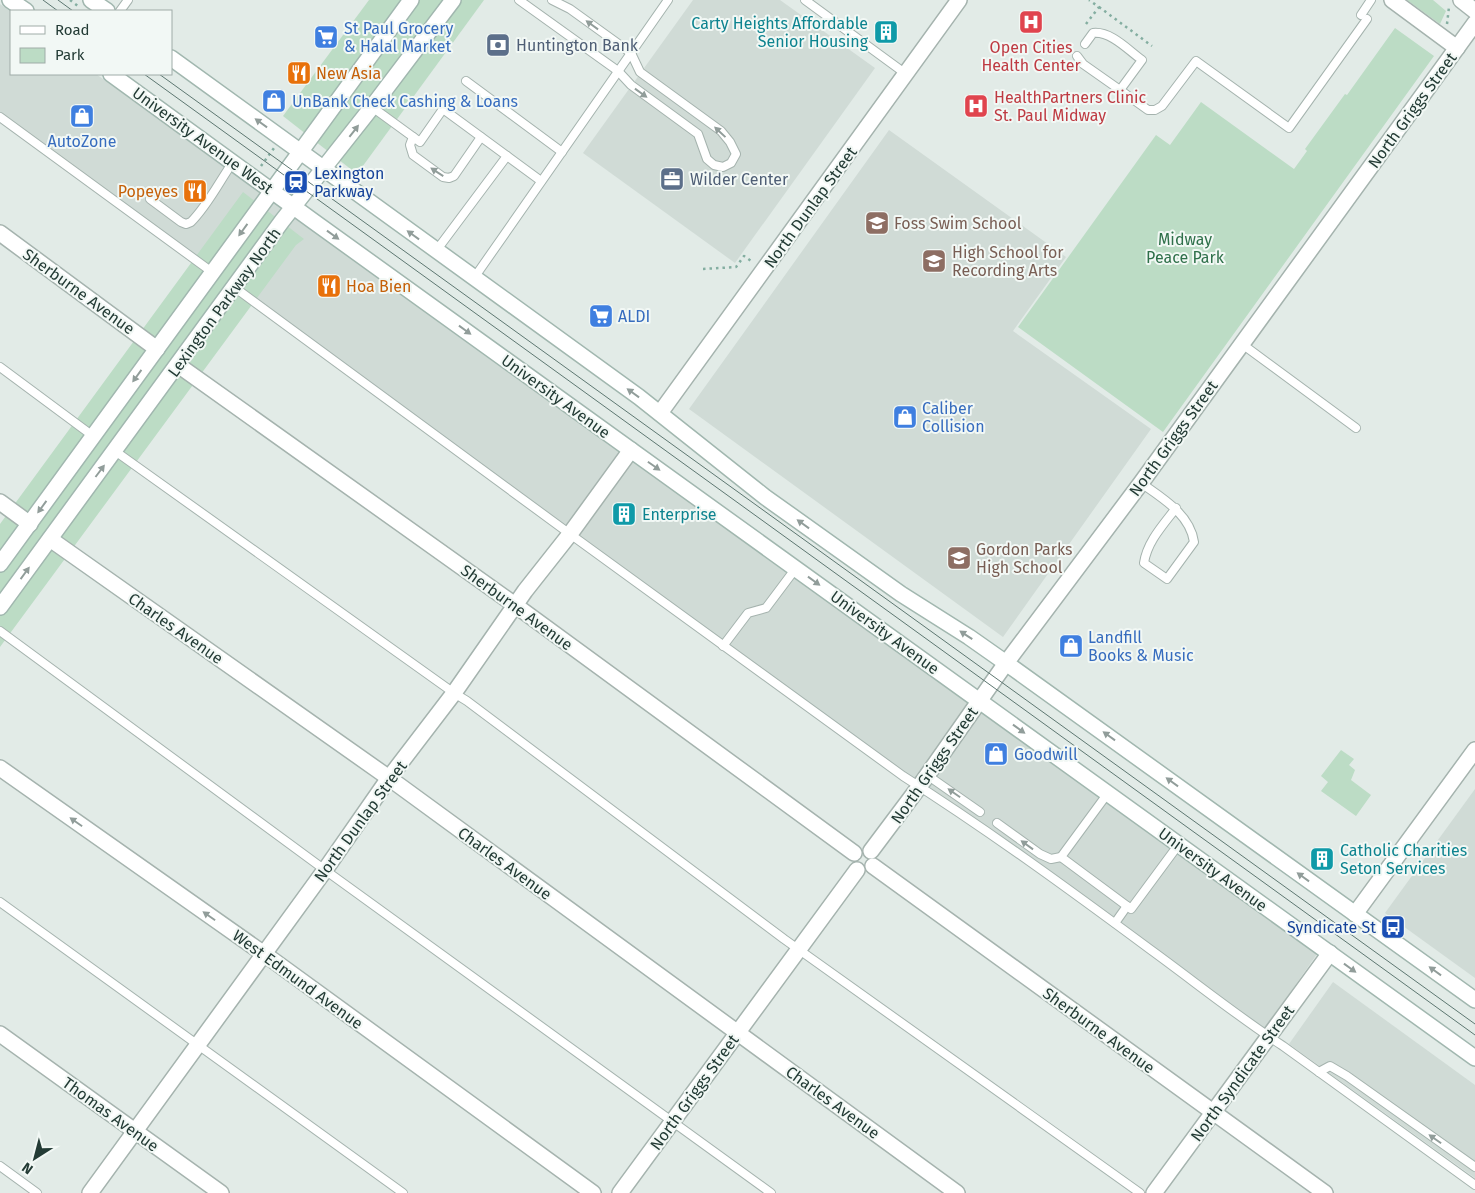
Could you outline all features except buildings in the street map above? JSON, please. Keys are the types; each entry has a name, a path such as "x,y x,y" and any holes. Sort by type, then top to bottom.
{"street":[{"path":"10,0 25,10"},
{"path":"91,0 106,10"},
{"name":"Lexington Parkway North","path":"0,564 410,0"},
{"name":"Lexington Parkway North","path":"0,607 234,287 452,0"},
{"name":"North Dunlap Street","path":"660,413 959,0"},
{"path":"1392,0 1458,48"},
{"path":"1456,2 1475,11"},
{"name":"North Griggs Street","path":"872,859 923,781 1006,663 1141,483 1475,23"},
{"path":"172,59 660,413 773,503 901,594 1006,663 1475,1000"},
{"name":"University Avenue West","path":"113,75 294,207"},
{"name":"University Avenue","path":"294,207 1475,1058"},
{"name":"Sherburne Avenue","path":"0,234 157,348"},
{"name":"Sherburne Avenue","path":"178,365 515,605 854,854"},
{"name":"North Dunlap Street","path":"90,1193 199,1045 389,778 454,693 515,605 631,450"},
{"path":"0,502 30,524"},
{"name":"Charles Avenue","path":"50,539 389,778 957,1193"},
{"path":"1355,914 1475,750"},
{"name":"West Edmund Avenue","path":"0,768 263,954 593,1193"},
{"path":"861,849 867,849 872,859 865,872 856,870 852,862 854,854 861,849"},
{"name":"Sherburne Avenue","path":"872,859 1213,1113 1325,1193"},
{"name":"North Griggs Street","path":"620,1193 856,870"},
{"name":"North Syndicate Street","path":"1154,1193 1330,953"},
{"name":"Thomas Avenue","path":"0,1034 221,1193"}],"lane":[{"path":"519,0 618,71 631,85 698,134 707,159 714,165 723,167 731,163 736,154 730,142 721,131 640,72 631,53 570,9 552,0"},
{"path":"474,278 668,0"},
{"path":"805,0 906,74"},
{"path":"1077,56 1083,64 1148,110 1155,110 1162,106 1196,61 1289,128 1364,17 1371,0"},
{"path":"1085,44 1093,33 1100,32 1142,60 1120,90"},
{"path":"466,81 562,152"},
{"path":"372,107 420,142 443,109 541,181"},
{"path":"0,117 212,272"},
{"path":"413,137 410,145 413,155 439,174 449,178 454,176 481,137"},
{"path":"436,251 508,156"},
{"path":"150,199 181,222 186,224 191,222 233,162"},
{"path":"234,287 723,646 923,781 1475,1185"},
{"path":"1242,344 1356,428"},
{"path":"0,367 93,436"},
{"path":"115,451 467,701 798,949 1140,1193"},
{"path":"1141,483 1176,508 1193,533 1194,542 1167,579 1144,563 1153,540 1176,508"},
{"path":"723,646 748,613 766,608 796,568"},
{"path":"0,632 771,1193"},
{"path":"923,781 980,812"},
{"path":"1061,858 1108,793"},
{"path":"997,823 1040,854 1051,859 1061,858 1131,909 1179,844"},
{"path":"0,902 403,1193"},
{"path":"1115,923 1127,906"},
{"path":"1319,1072 1330,1066 1475,1167"},
{"path":"0,1166 37,1193"}],"path":[{"path":"1446,27 1448,8 1456,2"},
{"path":"1099,7 1152,46"},
{"path":"253,177 270,155 280,137"},
{"path":"703,269 736,267 744,256"}],"shaded area":[{"path":"693,0 780,0 875,68 735,263 583,153"},
{"path":"0,4 10,11 10,75 97,75 1317,954 1264,1030 935,796 0,115"},
{"path":"889,130 1066,257 1013,331 1151,429 1003,637 689,409"},
{"path":"1475,789 1475,978 1385,913"},
{"path":"1333,982 1475,1085 1475,1178 1289,1044"}],"green space":[{"name":"Lexington Parkway","path":"369,0 484,0 357,174 283,116"},
{"path":"1407,0 1433,0 1446,11 1440,24"},
{"name":"Midway Peace Park","path":"1395,28 1434,56 1163,432 1018,327 1156,135 1170,145 1201,102 1294,169 1307,151 1305,149"},
{"name":"Lexington Parkway","path":"243,192 304,239 296,245 0,647 0,524"},
{"path":"1341,750 1354,759 1349,765 1355,770 1351,780 1371,795 1356,816 1321,791 1328,782 1321,776"}],"tram line":[{"path":"43,0 57,10"},
{"path":"58,0 72,10"},
{"path":"145,75 1475,1035"},
{"path":"160,75 1475,1024"}],"place":[{"name":"Open Cities Health Center","path":"1031,22"},
{"name":"Carty Heights Affordable Senior Housing","path":"886,32"},
{"name":"St Paul Grocery & Halal Market","path":"326,37"},
{"name":"Huntington Bank","path":"498,45"},
{"name":"New Asia","path":"299,73"},
{"name":"UnBank Check Cashing & Loans","path":"274,101"},
{"name":"HealthPartners Clinic St. Paul Midway","path":"976,106"},
{"name":"AutoZone","path":"82,116"},
{"name":"Wilder Center","path":"672,179"},
{"name":"Lexington Parkway","path":"296,182"},
{"name":"Popeyes","path":"195,191"},
{"name":"Foss Swim School","path":"877,223"},
{"name":"High School for Recording Arts","path":"934,261"},
{"name":"Hoa Bien","path":"329,286"},
{"name":"ALDI","path":"601,316"},
{"name":"Caliber Collision","path":"905,417"},
{"name":"Enterprise","path":"624,514"},
{"name":"Gordon Parks High School","path":"959,558"},
{"name":"Landfill Books & Music","path":"1071,646"},
{"name":"Goodwill","path":"996,754"},
{"name":"Catholic Charities Seton Services","path":"1322,859"},
{"name":"Syndicate St","path":"1393,927"}]}
